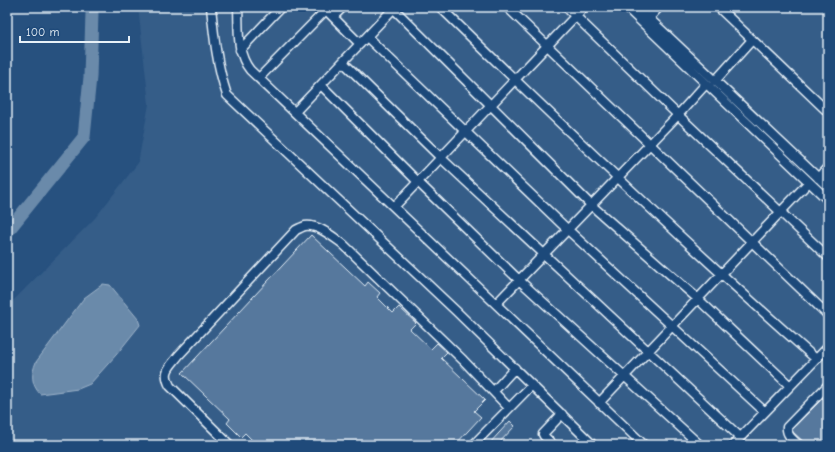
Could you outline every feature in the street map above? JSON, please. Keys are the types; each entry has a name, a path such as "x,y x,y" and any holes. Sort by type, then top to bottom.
{"lane":[{"path":"211,7 217,59 227,94 451,305 593,445"},
{"path":"238,7 240,50 245,64 644,445"},
{"path":"240,50 281,7"},
{"path":"333,17 343,7"},
{"path":"440,7 617,178 721,275 816,359"},
{"path":"507,7 828,315"},
{"path":"566,7 780,213 828,256"},
{"path":"394,207 584,7"},
{"path":"626,7 828,200"},
{"path":"637,7 828,187"},
{"path":"649,18 659,7"},
{"path":"718,7 828,112"},
{"path":"259,78 324,8 360,44"},
{"path":"295,112 394,8 591,205 698,299 790,386"},
{"path":"367,37 567,229 765,412"},
{"path":"715,81 752,40"},
{"path":"343,62 441,158 740,437"},
{"path":"496,304 706,84"},
{"path":"321,85 519,280 700,445"},
{"path":"818,178 828,168"},
{"path":"599,403 809,182"},
{"path":"230,445 170,386 166,378 167,370 179,355 296,230 305,226 315,227 343,244 510,408"},
{"path":"733,445 828,347"},
{"path":"494,391 515,368"},
{"path":"473,445 532,385"},
{"path":"799,445 789,436 787,431 788,427 828,385"},
{"path":"553,445 543,434 562,414"}],"shaded area":[{"path":"138,7 828,7 828,445 124,445 65,441 34,445 7,445 7,307 95,218 138,163 149,104"},
{"path":"103,284 110,285 138,319 140,325 90,384 78,389 40,394 33,383 33,371 36,362 84,298"}],"building":[{"path":"311,235 365,286 368,282 380,293 377,297 393,313 399,307 416,323 410,329 431,349 437,343 447,352 441,358 485,400 474,411 481,417 455,445 257,445 245,433 241,437 227,423 230,419 182,373"},
{"path":"828,393 828,445 807,445 793,432 792,429"},
{"path":"510,421 515,426 497,445 488,445"}],"waterway":[{"path":"7,232 84,137 90,77 91,7"}]}
